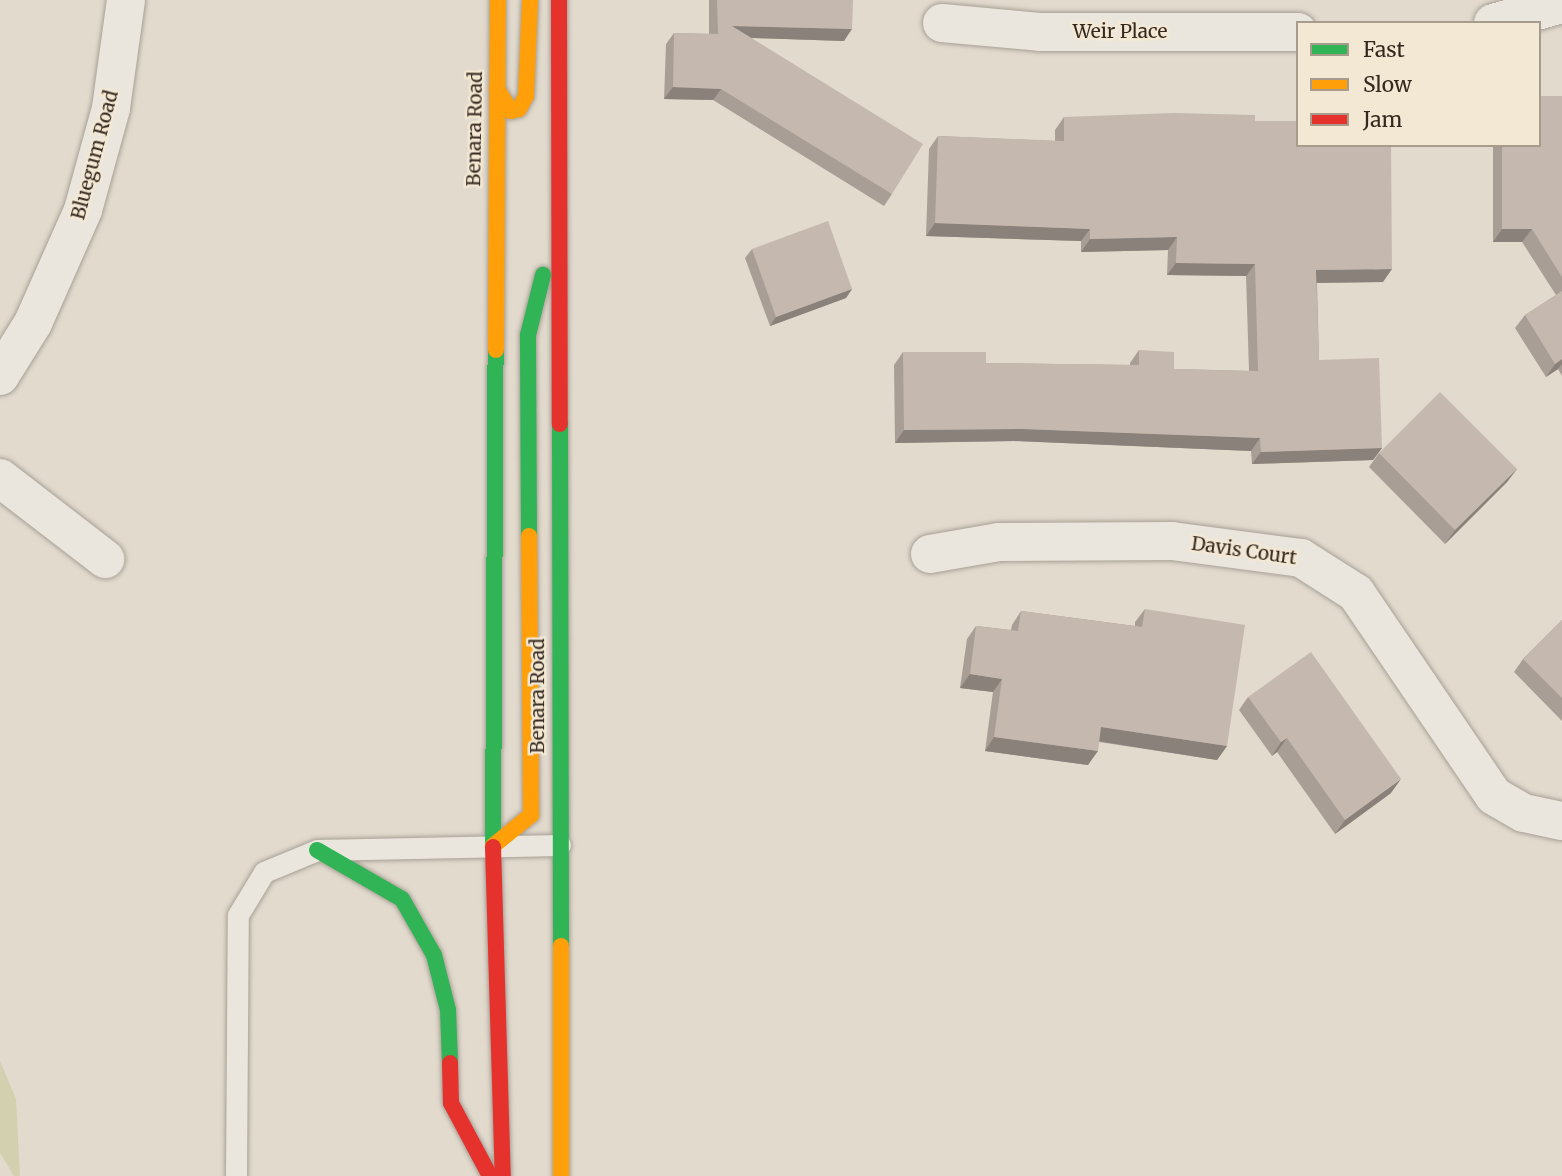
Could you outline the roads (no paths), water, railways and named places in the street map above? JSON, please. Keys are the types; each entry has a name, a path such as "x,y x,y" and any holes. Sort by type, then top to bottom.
{"main road":[{"name":"Benara Road","path":"498,0 493,846 503,1176"},
{"path":"497,89 511,111 519,109 526,96 530,0"},
{"name":"Benara Road","path":"559,0 557,216 561,1176"},
{"name":"Benara Road","path":"493,846 531,815 528,335 557,216"},
{"path":"317,850 402,899 434,955 448,1010 451,1103 490,1176"}],"street":[{"name":"Bluegum Road","path":"0,376 33,323 83,210 111,108 126,0"},
{"path":"1500,21 1562,4"},
{"name":"Weir Place","path":"942,23 1040,32 1296,32"},
{"path":"0,478 105,559"},
{"name":"Davis Court","path":"930,554 999,542 1172,541 1301,558 1356,593 1494,796 1524,813 1562,821"}],"lane":[{"path":"236,1176 238,915 264,872 317,850 560,845"}]}
